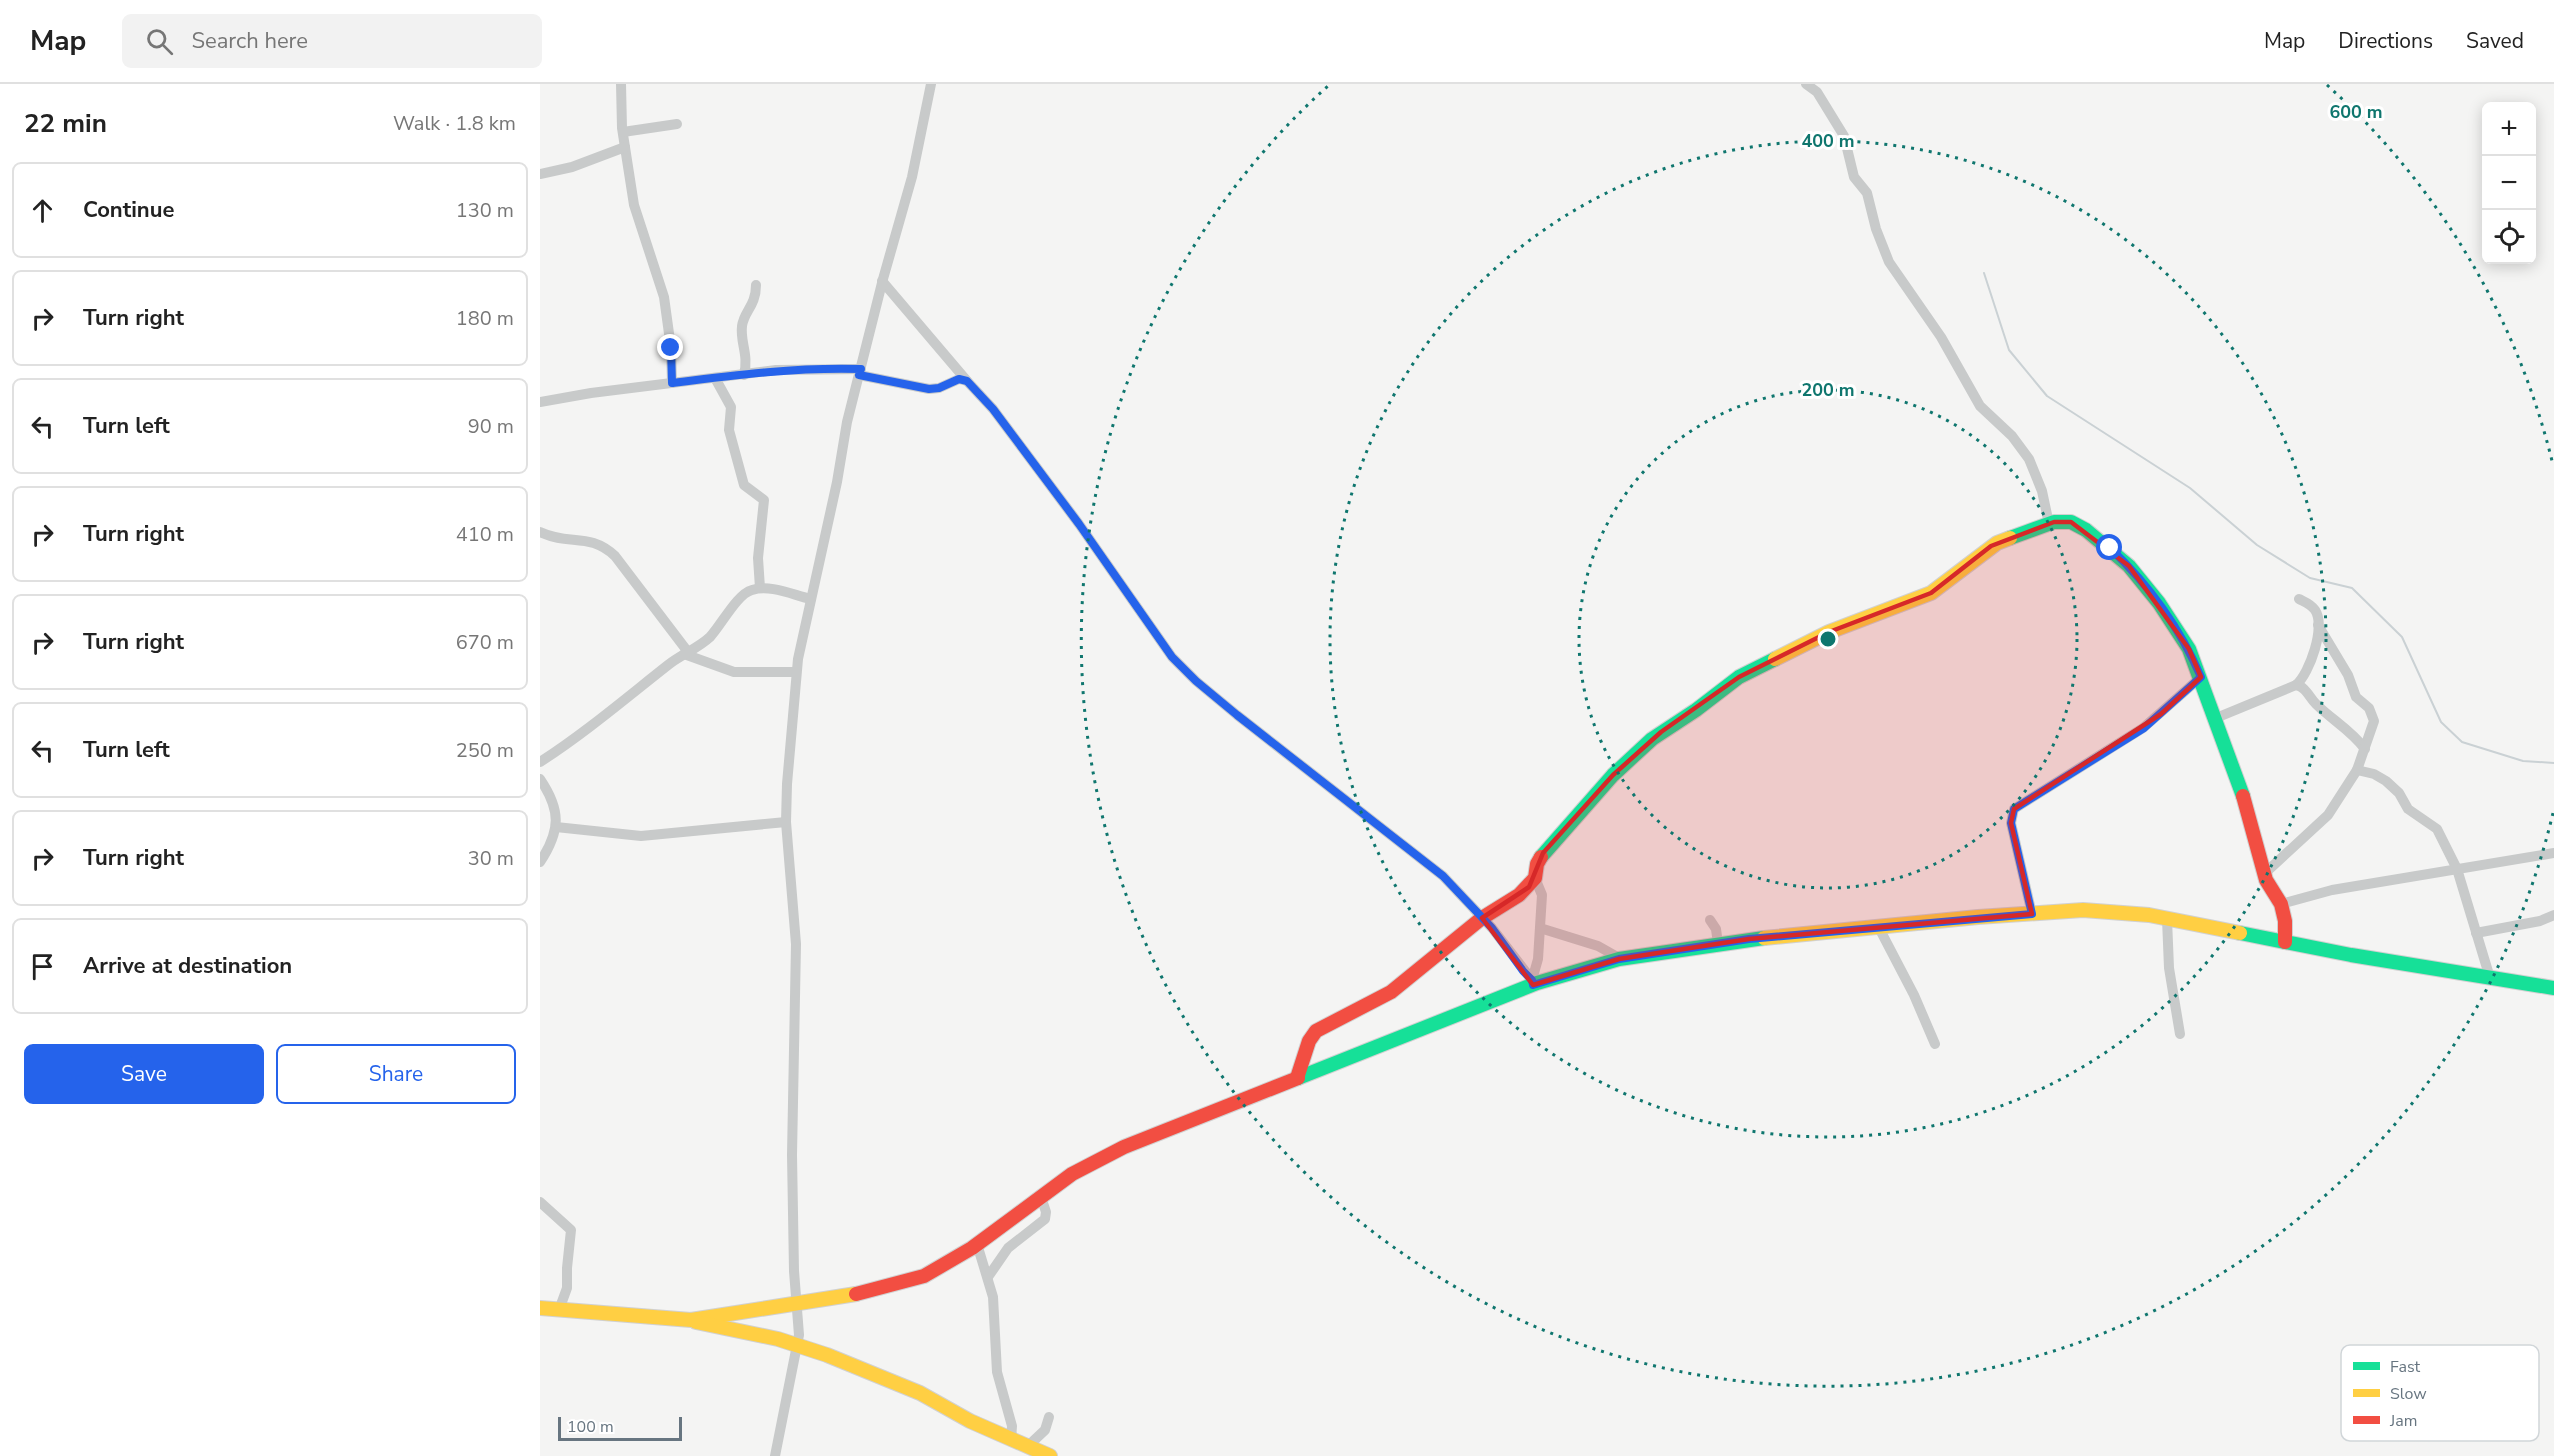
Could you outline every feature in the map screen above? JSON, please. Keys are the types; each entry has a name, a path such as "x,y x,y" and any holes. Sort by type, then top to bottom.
{"street":[{"path":"621,84 622,132 634,205 664,297 671,348 672,383"},
{"path":"775,1456 798,1345 792,1155 796,944 786,822 796,672 837,482 847,422 882,281 912,177 931,84"},
{"path":"1806,84 1817,92 1844,136 1854,177 1867,194 1876,229 1889,262 1941,336 1980,406 2012,436 2029,459 2042,491 2049,524"},
{"path":"622,132 677,124"},
{"path":"540,174 572,167 625,147"},
{"path":"882,281 993,409 1079,524 1172,657 1196,681 1237,715 1443,876 1492,928 1532,983"},
{"path":"744,375 747,358 742,327 754,301 756,285"},
{"path":"540,402 776,370 860,372 929,389 939,388 959,379 967,381"},
{"path":"715,378 730,407 729,430 744,485 762,496 765,503 758,558 760,588"},
{"path":"1297,1078 1309,1041 1316,1031 1391,992 1482,918 1519,895 1534,878 1537,864 1543,853 1613,775 1661,732 1696,710 1732,681 1810,640 1931,593 1972,564 1991,546 2049,524 2071,522 2086,530 2129,566 2143,582 2189,649 2249,813 2264,874 2281,904 2285,921 2285,942"},
{"path":"540,532 561,540 584,540 606,548 625,569 686,653 734,672 796,672"},
{"path":"540,762 686,653 697,648 720,626 743,594 760,588 811,598"},
{"path":"2216,718 2296,685 2302,679 2310,663 2318,626 2316,611 2299,599"},
{"path":"2264,874 2328,815 2357,770 2374,721 2373,714 2356,697 2348,675 2318,626"},
{"path":"2032,914 2011,823 2014,809 2144,728 2201,677"},
{"path":"2296,685 2303,687 2317,705 2355,736 2365,749"},
{"path":"2357,770 2373,774 2395,788 2408,809 2437,829 2457,869 2490,978"},
{"path":"540,779 553,800 556,827 540,862"},
{"path":"556,827 641,836 786,822"},
{"path":"2281,904 2332,890 2554,853"},
{"path":"1532,983 1538,959 1542,895 1534,878"},
{"path":"540,1308 691,1320 876,1290 924,1276 977,1244 1088,1164 1124,1147 1532,983 1621,959 1749,939 2083,910 2167,919 2285,942 2554,988"},
{"path":"2476,933 2540,921 2554,915"},
{"path":"2167,919 2169,968 2180,1034"},
{"path":"1710,920 1717,933 1718,944"},
{"path":"1878,926 1914,995 1935,1044"},
{"path":"1540,928 1598,946 1621,959"},
{"path":"988,1277 1008,1248 1045,1219 1046,1212 1041,1197"},
{"path":"540,1202 572,1230 567,1288 559,1310"},
{"path":"977,1244 993,1297 997,1372 1012,1426 1011,1440"},
{"path":"691,1320 798,1345 920,1393 970,1421 1050,1456"},
{"path":"1027,1447 1045,1430 1049,1417"}],"highlighted area":[{"path":"2054,522 2071,522 2129,566 2189,649 2201,677 2161,714 2014,809 2011,823 2032,914 1749,939 1619,959 1533,985 1482,918 1529,887 1543,853 1613,775 1661,732 1739,677 1829,632 1931,593 1991,546"}],"waterway":[{"path":"1984,273 2009,350 2047,396 2190,488 2257,545 2310,578 2352,588 2402,637 2441,722 2462,742 2523,761 2554,763"}],"traffic: fast":[{"path":"2010,538 2054,522 2071,522 2086,530 2129,566 2159,603 2189,649 2243,796"},
{"path":"1541,857 1613,775 1652,739 1696,710 1739,677 1775,659"},
{"path":"2240,933 2351,955 2554,988"},
{"path":"1298,1078 1537,983 1619,959 1764,938"}],"traffic: slow":[{"path":"1775,659 1829,632 1931,593 1997,543 2010,538"},
{"path":"1764,938 1978,917 2083,910 2149,915 2240,933"},
{"path":"540,1308 691,1320 856,1294"},
{"path":"696,1322 778,1339 827,1355 920,1393 970,1421 1050,1456"}],"traffic: jam":[{"path":"2243,796 2266,880 2281,904 2285,921 2285,942"},
{"path":"1297,1078 1309,1041 1316,1031 1391,992 1482,918 1519,895 1535,878 1537,864 1541,857"},
{"path":"856,1294 924,1276 972,1248 1072,1174 1124,1147 1298,1078"}],"route":[{"path":"671,348 672,383 776,370 836,368 861,369 859,375 929,389 939,388 959,379 967,381 993,409 1079,524 1172,657 1196,681 1237,715 1443,876 1492,928 1532,980 1533,985 1619,959 1749,939 2032,914 2011,823 2011,813 2018,805 2144,728 2201,677 2189,649 2159,603 2129,566 2110,548"}]}
